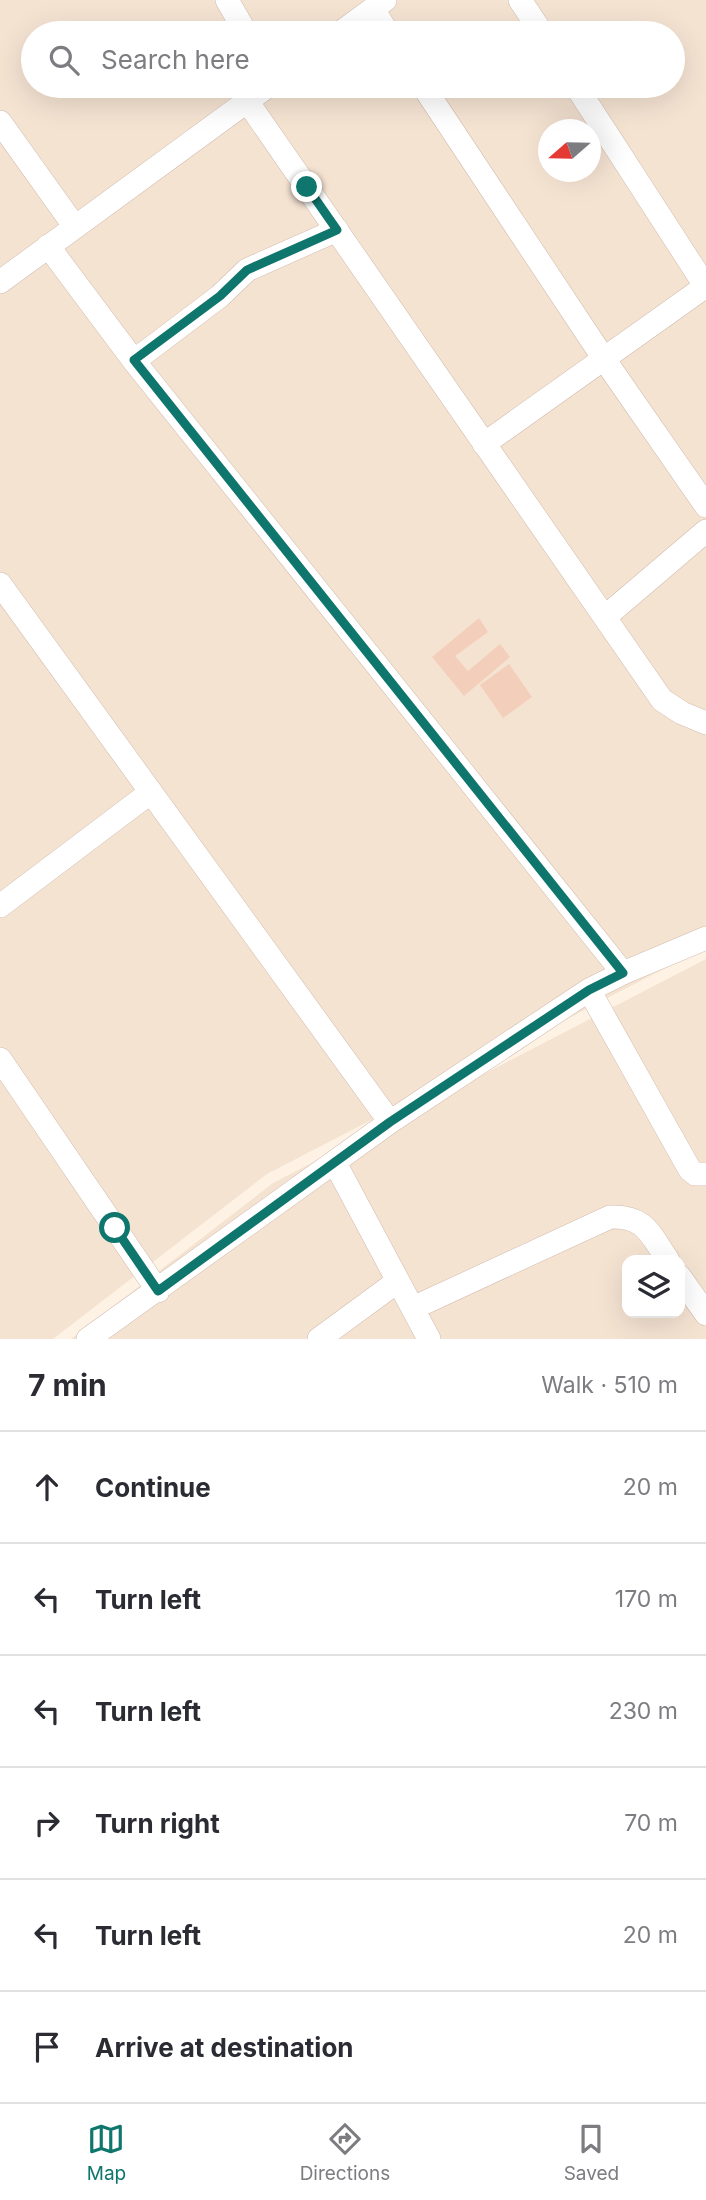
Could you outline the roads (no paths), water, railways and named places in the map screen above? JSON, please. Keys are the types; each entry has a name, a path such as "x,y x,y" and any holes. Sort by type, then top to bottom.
{"street":[{"path":"227,0 239,21"},
{"path":"520,0 534,21"},
{"path":"357,21 379,5"},
{"path":"0,282 250,98"},
{"path":"431,98 604,359 706,506"},
{"path":"484,444 706,286 584,98"},
{"path":"247,100 662,700 682,713 706,723"},
{"path":"0,122 75,227"},
{"path":"134,360 220,296 247,270 337,230"},
{"path":"48,246 134,360 623,973"},
{"path":"605,617 706,531"},
{"path":"0,584 390,1122"},
{"path":"0,906 151,792"},
{"path":"88,1339 390,1122 589,990 706,938"},
{"path":"589,990 690,1170 695,1174 706,1174"},
{"path":"0,1059 158,1291"},
{"path":"335,1163 429,1339"},
{"path":"413,1308 610,1217 627,1217 641,1222 664,1255"},
{"path":"318,1339 398,1281"},
{"path":"685,1284 706,1314"}]}
